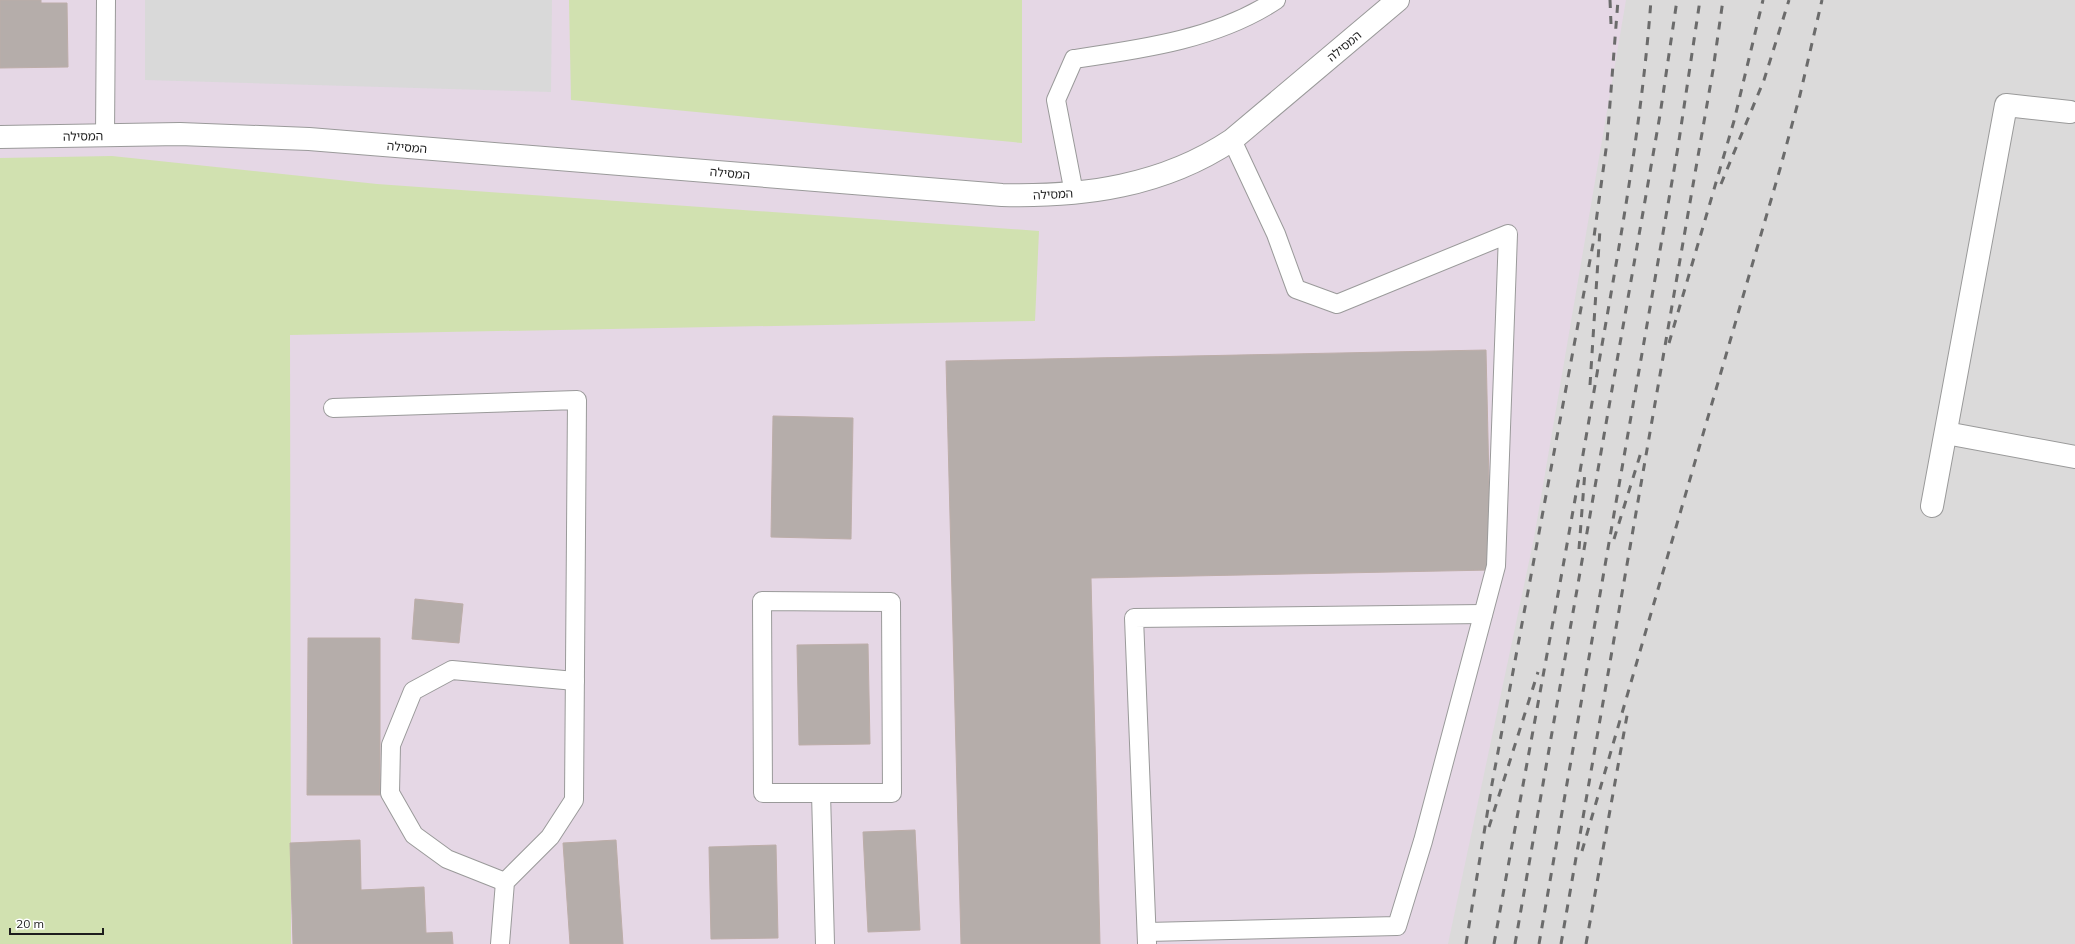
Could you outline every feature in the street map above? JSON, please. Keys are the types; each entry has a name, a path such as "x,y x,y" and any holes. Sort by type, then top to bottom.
{"street":[{"name":"המסילה","path":"0,137 180,134 309,139 1002,195 1074,193 1122,186 1168,173 1212,153 1232,140 1398,0"},
{"path":"1932,506 2006,105 2070,112"},
{"path":"1946,433 2075,457"}],"lane":[{"path":"105,135 106,0"},
{"path":"1074,193 1056,100 1074,60 1135,50 1213,31 1264,8 1276,0"},
{"path":"1232,140 1276,234 1296,289 1337,304 1508,234 1496,566 1423,841 1397,926 1147,938 1134,618 1483,614"},
{"path":"333,408 577,400 574,800 550,837 505,882 500,944"},
{"path":"762,602 891,602 892,793 821,793 763,793 762,602"},
{"path":"505,882 447,859 414,835 390,793 391,745 413,691 452,670 575,680"},
{"path":"821,793 825,944"}],"shaded area":[{"path":"0,0 2075,0 2075,944 0,944"},
{"path":"0,0 1626,0 1534,538 1448,944 0,944"},
{"path":"145,0 552,0 551,92 145,80"}],"green space":[{"path":"569,0 1022,0 1022,143 571,100"},
{"path":"112,156 377,184 1039,231 1035,321 290,335 291,944 0,944 0,158"}],"building":[{"path":"0,0 41,0 41,3 67,3 68,67 0,68"},
{"path":"1486,350 1491,570 1091,578 1100,944 961,944 946,361"},
{"path":"773,416 853,418 851,539 771,537"},
{"path":"415,599 463,604 459,643 412,639"},
{"path":"308,638 380,638 380,795 307,795"},
{"path":"868,644 870,744 799,745 797,645"},
{"path":"915,830 920,930 868,932 863,832"},
{"path":"360,840 361,890 424,887 426,933 452,932 453,944 293,944 290,843"},
{"path":"616,840 623,944 570,944 563,843"},
{"path":"776,845 778,938 711,939 709,847"}],"railway":[{"path":"1610,0 1611,24"},
{"path":"1466,944 1492,784 1593,244 1607,142 1618,0"},
{"path":"1494,944 1574,508 1622,227 1642,91 1651,0"},
{"path":"1515,944 1660,115 1677,0"},
{"path":"1539,944 1678,147 1700,0"},
{"path":"1561,944 1713,70 1723,0"},
{"path":"1669,343 1734,121 1763,0"},
{"path":"1721,184 1764,80 1789,0"},
{"path":"1582,851 1780,169 1800,95 1822,0"},
{"path":"1590,385 1600,229"},
{"path":"1614,539 1642,449"},
{"path":"1579,549 1585,471"},
{"path":"1489,827 1538,672"},
{"path":"1586,944 1628,710"}]}
